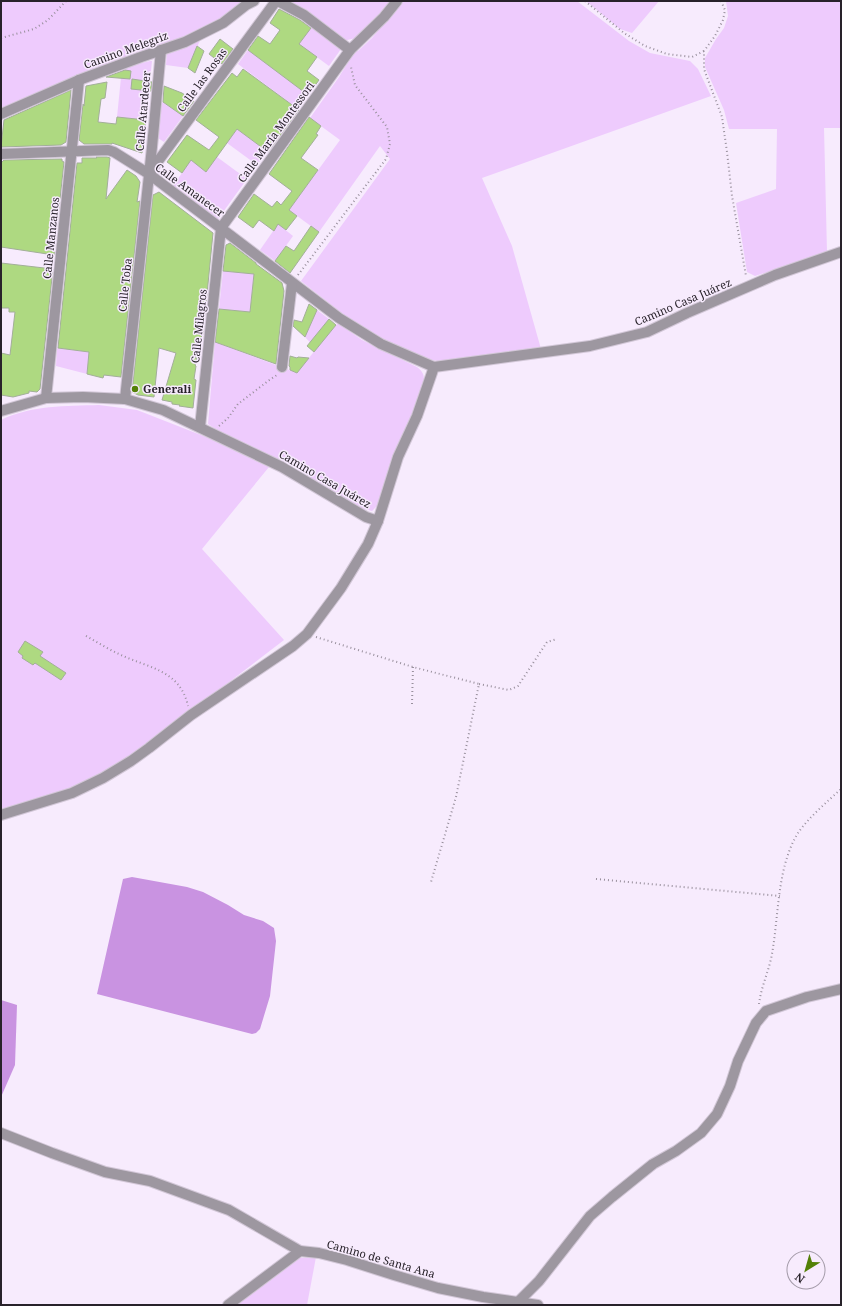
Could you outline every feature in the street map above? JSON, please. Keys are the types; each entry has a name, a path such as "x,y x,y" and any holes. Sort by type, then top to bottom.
{"street":[{"name":"Camino Melegriz","path":"1,114 79,80 185,42 223,23 246,5 254,1"},
{"path":"277,1 304,15 350,50"},
{"name":"Calle las Rosas","path":"148,174 277,1"},
{"name":"Calle María Montessori","path":"221,228 350,50 384,17 397,1"},
{"name":"Calle Atardecer","path":"148,174 161,50"},
{"name":"Calle Manzanos","path":"46,398 79,80"},
{"name":"Calle Amanecer","path":"1,154 108,150 114,152 148,174 339,318 381,344 434,367"},
{"name":"Calle Toba","path":"124,399 148,174"},
{"name":"Calle Milagros","path":"200,427 221,228"},
{"name":"Camino Casa Juárez","path":"1,411 46,398 83,397 124,399 164,410 282,467 366,517 378,521 398,457 417,416 434,367 590,346 647,332 775,275 841,252"},
{"path":"282,367 292,282"},
{"path":"1,815 72,793 103,778 131,761 191,715 293,646 308,634 341,588 368,544 378,521"},
{"path":"518,1301 539,1281 590,1216 653,1164 676,1151 701,1133 717,1114 730,1086 738,1061 756,1023 766,1011 807,997 841,989"},
{"name":"Camino de Santa Ana","path":"1,1133 105,1172 150,1181 229,1210 300,1251 319,1253 347,1260 394,1276 438,1288 483,1297 538,1305"},
{"path":"228,1305 300,1251"}],"path":[{"path":"1,38 34,29 48,20 66,1"},
{"path":"585,1 624,32 645,46 666,54 692,57 704,51 715,36 723,20 724,10 721,1"},
{"path":"292,282 386,159 390,144 387,127 355,85 351,68 350,50"},
{"path":"704,51 704,69 722,117 732,196 748,287"},
{"path":"200,427 219,426 228,418 238,404 268,381 285,371 282,367"},
{"path":"308,634 413,667 509,690 518,686 547,642 557,639"},
{"path":"86,636 120,655 159,669 173,680 186,695 191,715"},
{"path":"412,704 413,667"},
{"path":"431,882 456,797 479,684"},
{"path":"756,1023 760,998 772,956 782,879 788,852 799,831 815,813 841,789"},
{"path":"596,879 780,896"}],"shaded area":[{"path":"1,1 247,1 214,24 114,64 104,65 1,109"},
{"path":"287,1 392,1 360,37 343,41"},
{"path":"402,1 577,1 629,41 650,53 690,61 698,69 711,96 482,178 512,246 541,349 438,361 417,357 363,330 301,281 390,159 380,146 319,232 289,210 340,140 310,118 339,77 355,51 358,51 372,38"},
{"path":"586,1 659,1 632,33 620,29"},
{"path":"726,1 841,1 841,128 824,128 827,252 755,276 747,272 736,203 776,189 777,129 729,129 724,110 705,67 705,58 724,28 728,16"},
{"path":"311,27 341,49 329,66 299,44"},
{"path":"201,38 188,68 166,65 167,52"},
{"path":"248,50 308,95 298,109 238,64"},
{"path":"152,61 146,120 117,117 122,68"},
{"path":"162,102 183,116 164,142 158,138"},
{"path":"237,129 267,151 257,165 227,143"},
{"path":"217,157 247,179 218,219 173,186 191,160 206,172"},
{"path":"278,224 293,236 275,261 260,250"},
{"path":"223,271 254,274 250,312 219,309"},
{"path":"317,310 329,319 319,331 326,337 338,323 362,340 417,367 424,376 423,388 377,506 372,511 361,508 223,434 208,424 215,342 297,373 316,349 305,337"},
{"path":"57,348 89,352 87,374 56,366"},
{"path":"99,405 137,410 206,437 269,467 202,549 284,640 117,766 82,784 1,813 1,420 25,411 49,407"},
{"path":"132,877 187,887 203,892 244,915 263,921 274,928 276,941 270,996 260,1029 256,1033 252,1034 97,994 123,879"},
{"path":"1,1000 17,1005 15,1065 1,1097"},
{"path":"316,1257 307,1305 234,1305 299,1258"}],"building":[{"path":"279,9 300,20 311,28 299,44 317,57 307,71 319,80 308,95 248,50 258,36 270,44 280,30 270,23"},
{"path":"220,39 233,49 222,64 209,54"},
{"path":"197,46 204,51 195,73 188,68"},
{"path":"243,69 299,110 268,152 237,129 206,172 191,160 182,173 167,162 187,135 209,150 219,137 196,120 232,73 237,77"},
{"path":"125,70 131,71 130,79 106,77"},
{"path":"132,79 152,82 151,91 131,89"},
{"path":"107,82 105,98 101,99 98,122 116,124 117,117 146,120 142,153 112,143 84,144 79,140 86,86"},
{"path":"164,86 182,93 194,101 183,116 163,102"},
{"path":"71,90 66,142 61,145 1,147 4,120"},
{"path":"309,117 321,126 316,134 318,135 301,158 318,170 289,210 297,216 286,230 278,224 274,231 259,220 253,228 238,217 254,194 272,207 277,201 281,205 292,191 269,174"},
{"path":"96,157 110,158 106,199 127,170 136,176 140,182 137,202 140,201 121,377 104,375 103,378 87,374 89,352 58,348 77,163 82,163 82,158 97,158"},
{"path":"62,159 64,162 54,255 1,247 1,163 4,160"},
{"path":"159,192 213,233 203,335 200,338 195,358 197,358 195,365 194,379 196,380 193,408 179,406 180,405 172,404 172,402 162,400 176,353 159,348 154,397 138,395 132,392 153,195"},
{"path":"311,226 319,232 290,273 275,261 286,246 294,251"},
{"path":"230,243 282,283 284,291 276,364 215,342 219,309 250,312 254,274 223,271 226,245"},
{"path":"1,263 53,269 40,389 37,392 29,391 29,393 13,397 1,395 1,353 10,355 15,312 9,312 9,308 1,308"},
{"path":"309,304 317,310 305,337 293,326 294,320 302,322"},
{"path":"329,319 336,325 314,352 307,346"},
{"path":"290,356 297,358 309,358 297,373 290,370"},
{"path":"25,641 43,652 40,656 66,673 61,680 35,663 33,665 22,658 23,656 18,652"}],"place":[{"name":"Generali","path":"135,389"}]}
